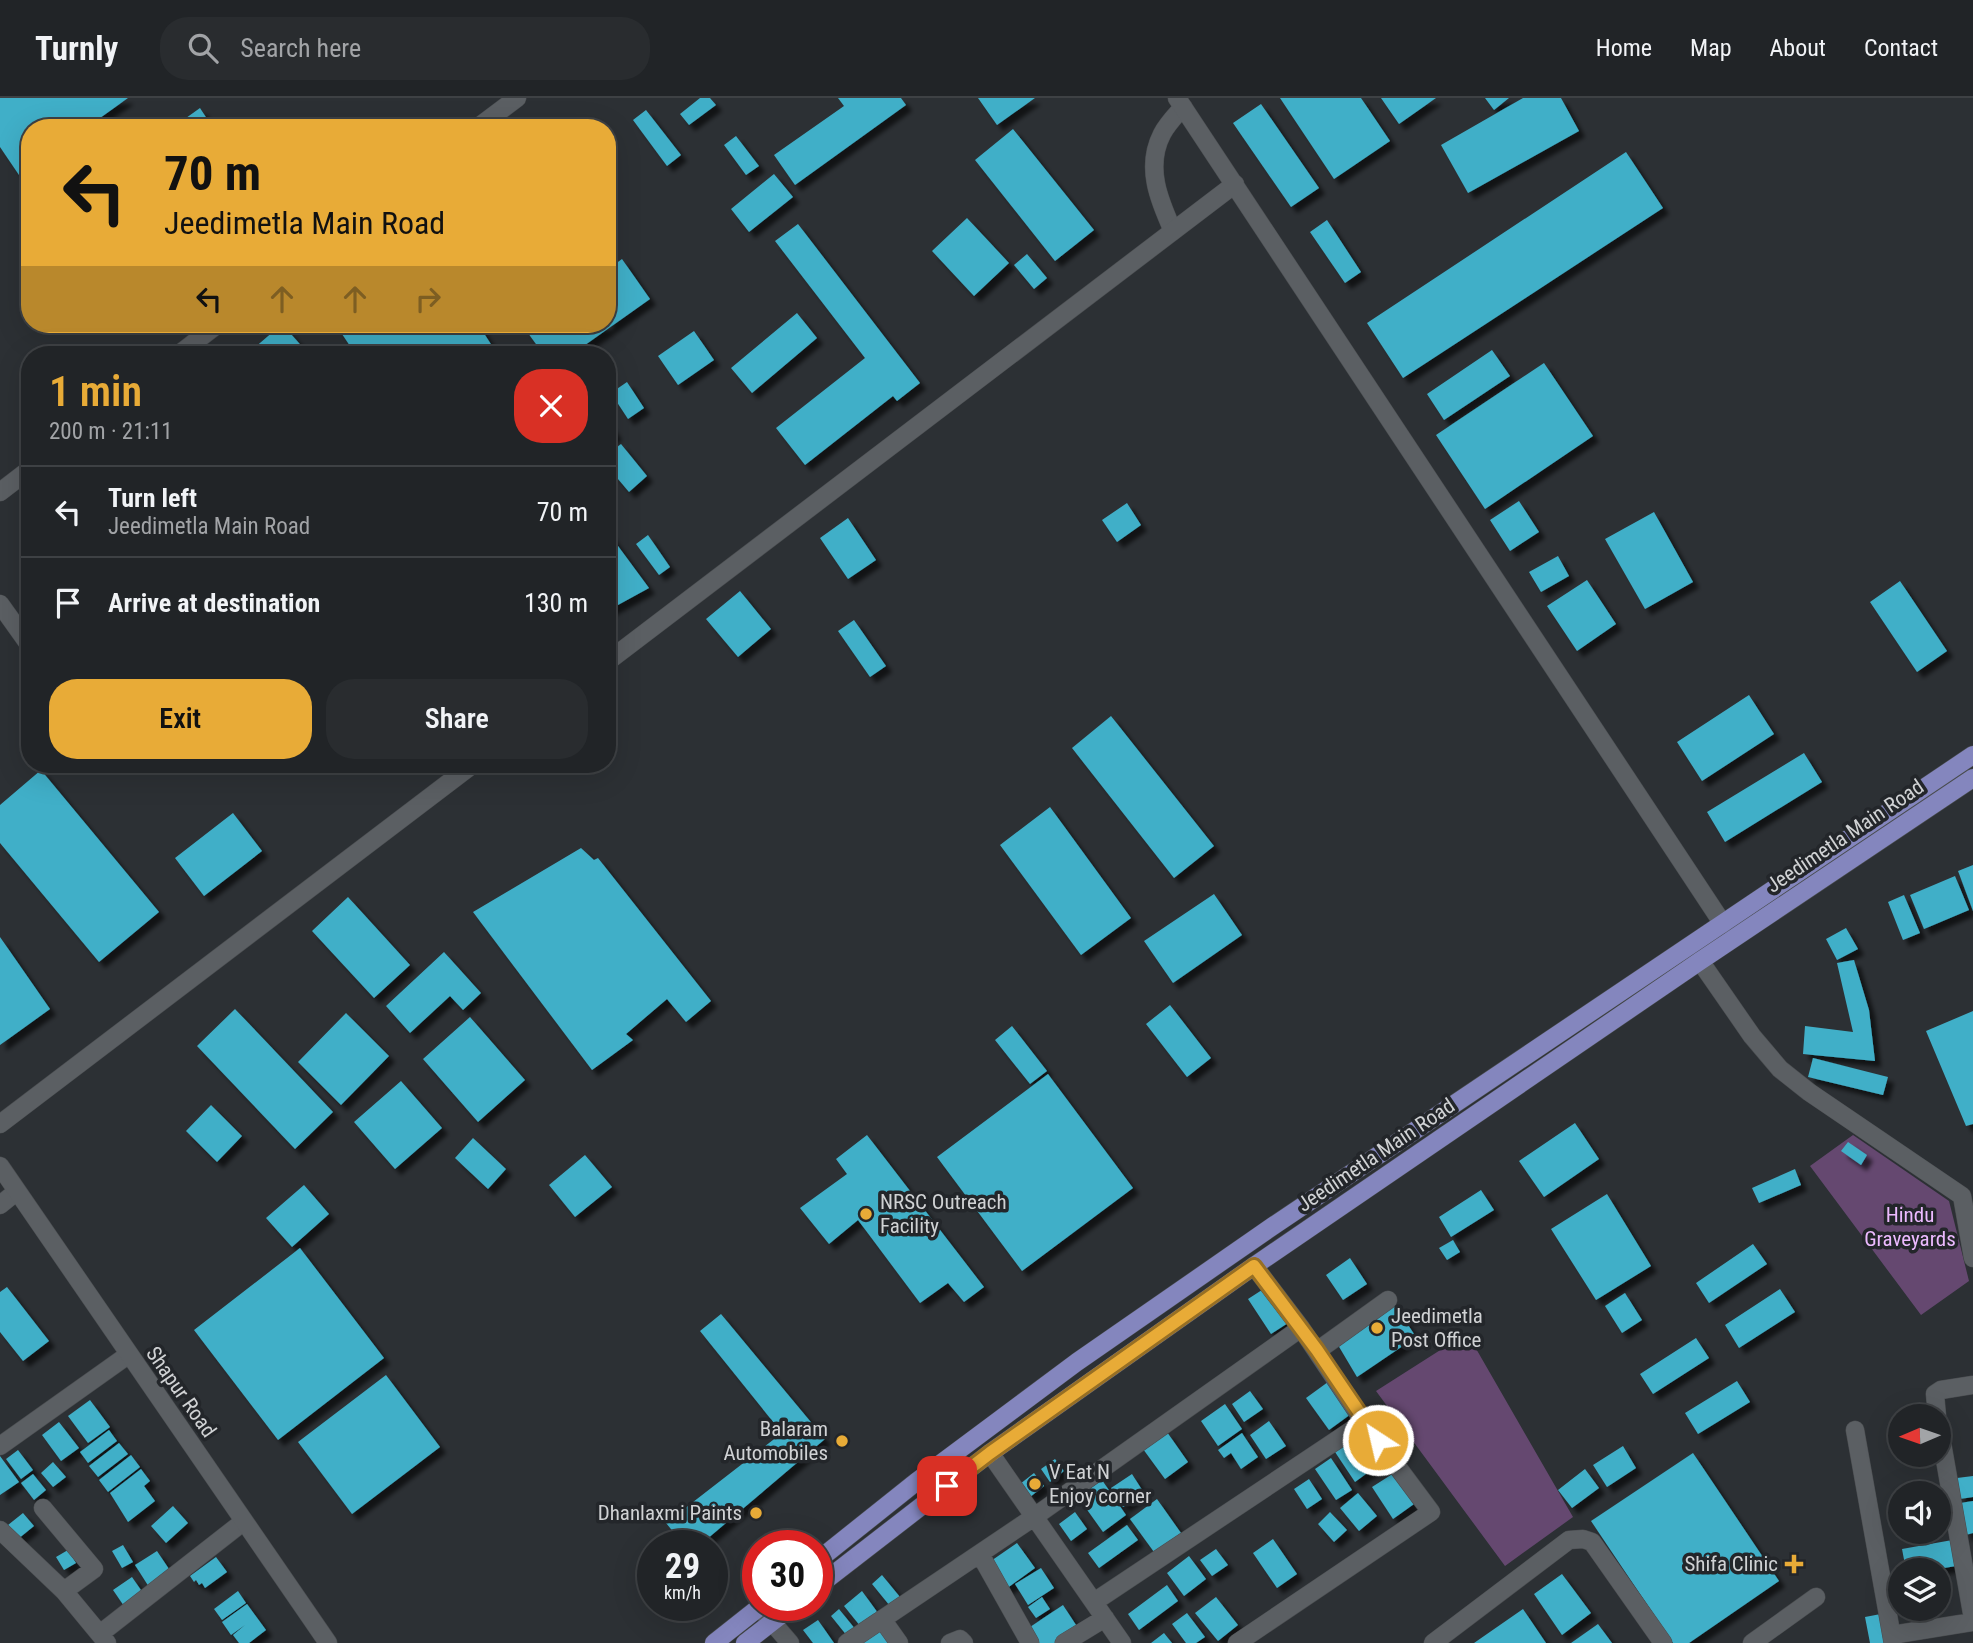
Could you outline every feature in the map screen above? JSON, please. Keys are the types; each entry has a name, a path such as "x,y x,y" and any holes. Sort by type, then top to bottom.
{"main road":[{"name":"Jeedimetla Main Road","path":"833,1548 916,1482 1077,1362 1273,1226 1973,755"},
{"name":"Jeedimetla Main Road","path":"833,1575 990,1453 1254,1266 1973,778"},
{"path":"714,1643 742,1621"},
{"path":"745,1643 772,1622"}],"street":[{"path":"489,119 517,98"},
{"path":"1173,231 1158,197 1154,175 1155,152 1163,132 1185,101 1235,184 1723,924"},
{"path":"616,655 1235,184"},
{"path":"190,346 206,333"},
{"path":"0,492 21,476"},
{"path":"0,604 21,633"},
{"path":"0,1124 461,773"},
{"path":"1700,961 1752,1036 1780,1069 1809,1092 1967,1195 1973,1258"},
{"name":"Shapur Road","path":"0,1166 328,1643"},
{"path":"0,1205 16,1192"},
{"path":"1237,1643 1432,1512 1364,1422 1317,1350 1254,1266"},
{"path":"1317,1350 1388,1300"},
{"path":"847,1643 1034,1517 1301,1328"},
{"path":"0,1446 128,1355"},
{"path":"1936,1404 1935,1394 1941,1390 1973,1385"},
{"path":"1094,1602 1364,1422"},
{"path":"1855,1430 1892,1639 1973,1621 1946,1467"},
{"path":"990,1453 1122,1643"},
{"path":"43,1508 94,1569 64,1591"},
{"path":"0,1530 64,1591 104,1638 243,1522"},
{"path":"1433,1643 1569,1540 1583,1539 1592,1542 1663,1643"},
{"path":"980,1554 1030,1643"},
{"path":"1752,1643 1816,1597"},
{"path":"1064,1643 1105,1618"},
{"path":"882,1619 899,1643"},
{"path":"772,1622 790,1643"},
{"path":"950,1643 957,1639 964,1643"}],"green space":[{"name":"Hindu Graveyards","path":"1853,1135 1949,1201 1969,1281 1921,1315 1810,1166"},
{"path":"1467,1333 1573,1517 1505,1566 1376,1391"}],"building":[{"path":"0,98 128,98 99,119 21,119 19,175 0,147"},
{"path":"700,98 710,98 716,105 689,125 680,114"},
{"path":"838,98 901,98 906,105 795,185 774,155 844,106"},
{"path":"978,98 1035,98 997,125"},
{"path":"1280,98 1361,98 1390,141 1334,179"},
{"path":"1381,98 1436,98 1399,124"},
{"path":"1485,98 1509,98 1494,110"},
{"path":"1523,98 1561,98 1579,131 1468,193 1441,145"},
{"path":"1261,104 1319,188 1291,207 1233,123"},
{"path":"200,108 207,119 185,119"},
{"path":"646,110 681,155 667,166 633,120"},
{"path":"1013,129 1094,230 1055,261 975,160"},
{"path":"736,136 759,166 746,175 724,145"},
{"path":"1626,152 1663,208 1403,378 1367,323"},
{"path":"774,174 793,197 749,232 731,209"},
{"path":"967,218 1009,263 974,296 932,251"},
{"path":"1327,220 1361,272 1345,283 1310,232"},
{"path":"798,224 920,383 897,401 893,396 805,465 776,428 865,358 775,241"},
{"path":"1027,254 1047,278 1034,289 1014,265"},
{"path":"622,259 650,299 616,323 616,263"},
{"path":"797,313 817,338 752,393 731,368"},
{"path":"694,331 714,360 678,385 658,356"},
{"path":"272,333 290,333 302,346 256,346"},
{"path":"341,333 484,333 492,346 350,346"},
{"path":"528,333 602,333 584,346 537,346"},
{"path":"1492,350 1510,376 1444,420 1427,394"},
{"path":"1544,363 1593,436 1485,509 1436,435"},
{"path":"627,382 644,408 628,419 616,401 616,390"},
{"path":"621,444 647,476 629,492 616,477 616,448"},
{"path":"1519,501 1539,532 1510,551 1490,520"},
{"path":"1127,503 1141,525 1117,542 1102,520"},
{"path":"1654,512 1693,582 1645,609 1605,539"},
{"path":"848,518 876,560 848,579 820,538"},
{"path":"648,535 670,567 659,575 636,544"},
{"path":"616,543 649,588 616,606"},
{"path":"1558,556 1569,576 1541,592 1529,572"},
{"path":"1587,580 1616,624 1577,651 1547,606"},
{"path":"1900,581 1947,651 1917,672 1870,602"},
{"path":"740,591 771,629 738,657 706,619"},
{"path":"854,620 886,666 870,677 838,631"},
{"path":"1749,695 1774,734 1702,781 1677,742"},
{"path":"1111,716 1214,846 1174,878 1072,748"},
{"path":"1804,753 1822,782 1725,842 1707,812"},
{"path":"37,773 43,773 159,912 99,962 0,843 0,805"},
{"path":"1050,807 1131,918 1081,955 1000,845"},
{"path":"233,813 262,851 204,896 175,858"},
{"path":"581,848 594,860 598,858 711,1001 686,1022 667,999 626,1034 633,1040 592,1070 473,912"},
{"path":"1973,865 1973,911 1958,871"},
{"path":"1955,876 1969,910 1924,929 1910,895"},
{"path":"1214,894 1242,935 1173,983 1144,941"},
{"path":"1904,895 1920,933 1903,940 1888,902"},
{"path":"348,897 410,965 374,998 312,931"},
{"path":"1846,928 1858,949 1837,960 1826,939"},
{"path":"0,937 50,1009 0,1045"},
{"path":"444,952 481,993 463,1010 450,996 410,1033 386,1006"},
{"path":"1854,960 1869,1010 1875,1061 1803,1054 1805,1026 1853,1032 1837,963"},
{"path":"1170,1005 1211,1058 1187,1077 1146,1024"},
{"path":"235,1009 333,1112 295,1149 197,1046"},
{"path":"1973,1011 1973,1124 1966,1126 1926,1031"},
{"path":"346,1013 389,1056 341,1105 298,1062"},
{"path":"470,1017 525,1080 478,1122 423,1059"},
{"path":"1012,1026 1047,1071 1030,1084 995,1040"},
{"path":"1813,1058 1888,1077 1883,1095 1808,1077"},
{"path":"1048,1074 1133,1188 1022,1271 937,1157"},
{"path":"401,1081 442,1128 395,1169 354,1122"},
{"path":"211,1105 242,1136 217,1162 186,1131"},
{"path":"1575,1123 1599,1159 1544,1197 1519,1161"},
{"name":"NRSC Outreach Facility","path":"867,1135 984,1287 964,1302 948,1283 920,1303 858,1220 829,1244 800,1208 847,1174 836,1159"},
{"path":"473,1138 506,1169 488,1189 455,1158"},
{"path":"1848,1142 1867,1155 1861,1165 1841,1151"},
{"path":"585,1155 612,1187 575,1217 549,1185"},
{"path":"1795,1169 1801,1185 1759,1203 1752,1188"},
{"path":"304,1185 329,1214 292,1247 266,1218"},
{"path":"1481,1190 1494,1210 1451,1237 1439,1217"},
{"path":"1607,1194 1651,1266 1596,1300 1551,1229"},
{"path":"1453,1240 1460,1252 1447,1260 1439,1248"},
{"path":"1753,1244 1767,1264 1709,1303 1696,1283"},
{"path":"300,1248 384,1358 278,1440 194,1330"},
{"path":"1350,1258 1367,1284 1343,1300 1326,1275"},
{"path":"7,1287 49,1341 23,1361 0,1332 0,1292"},
{"path":"1265,1288 1288,1323 1271,1334 1248,1299"},
{"path":"1780,1289 1795,1312 1739,1348 1725,1325"},
{"path":"1625,1293 1642,1320 1622,1333 1605,1306"},
{"path":"1393,1302 1416,1337 1357,1377 1335,1340"},
{"path":"721,1314 825,1439 718,1530 672,1530 666,1523 782,1433 700,1331"},
{"path":"1696,1338 1709,1358 1653,1394 1640,1374"},
{"path":"386,1375 440,1447 352,1514 298,1442"},
{"path":"1737,1381 1750,1402 1698,1434 1685,1413"},
{"path":"1328,1382 1351,1414 1329,1430 1306,1398"},
{"path":"1250,1391 1263,1409 1244,1422 1232,1404"},
{"path":"90,1400 110,1427 88,1443 68,1416"},
{"path":"1225,1404 1242,1429 1218,1446 1201,1421"},
{"path":"1269,1421 1286,1446 1266,1459 1250,1435"},
{"path":"59,1422 79,1448 61,1461 42,1435"},
{"path":"109,1430 117,1441 88,1463 80,1452"},
{"path":"1167,1432 1188,1462 1165,1479 1143,1449"},
{"path":"1242,1433 1258,1457 1241,1469 1231,1453 1224,1458 1218,1450"},
{"path":"1354,1439 1374,1468 1355,1482 1335,1452"},
{"path":"119,1443 128,1454 98,1477 89,1466"},
{"path":"1623,1446 1636,1468 1607,1487 1593,1465"},
{"path":"18,1450 33,1470 21,1479 6,1459"},
{"path":"1693,1453 1779,1581 1689,1643 1673,1643 1591,1521"},
{"path":"131,1455 140,1467 108,1492 99,1480"},
{"path":"0,1456 19,1482 0,1495"},
{"path":"1331,1458 1352,1490 1336,1500 1315,1469"},
{"path":"1055,1459 1064,1471 1050,1482 1041,1469"},
{"path":"53,1462 66,1477 53,1487 41,1473"},
{"path":"141,1469 150,1481 144,1486 155,1501 128,1522 110,1493"},
{"path":"1585,1469 1599,1488 1572,1508 1558,1490"},
{"path":"1034,1473 1044,1486 1030,1497 1020,1484"},
{"path":"1394,1473 1414,1504 1393,1519 1372,1487"},
{"path":"33,1474 46,1490 34,1500 21,1483"},
{"path":"1132,1474 1144,1493 1123,1507 1111,1488"},
{"path":"1973,1476 1973,1497 1960,1499 1957,1478"},
{"path":"1309,1479 1322,1499 1307,1509 1294,1489"},
{"path":"1102,1480 1126,1515 1103,1532 1078,1497"},
{"path":"1358,1493 1377,1516 1359,1531 1340,1508"},
{"path":"1157,1499 1181,1533 1154,1552 1130,1519"},
{"path":"1973,1501 1973,1533 1966,1535 1960,1503"},
{"path":"173,1506 188,1523 166,1543 151,1526"},
{"path":"1075,1512 1087,1529 1071,1541 1059,1524"},
{"path":"1330,1512 1347,1530 1334,1542 1318,1524"},
{"path":"23,1513 34,1526 18,1539 8,1525"},
{"path":"1127,1525 1138,1540 1099,1568 1088,1553"},
{"path":"1273,1539 1297,1574 1277,1588 1253,1553"},
{"path":"1958,1539 1962,1565 1951,1567 1951,1558 1904,1558 1902,1549 1930,1544 1951,1544 1951,1540"},
{"path":"1017,1543 1035,1568 1006,1589 988,1563"},
{"path":"123,1545 133,1562 122,1568 112,1551"},
{"path":"1216,1549 1228,1565 1212,1576 1200,1560"},
{"path":"68,1550 76,1563 64,1570 56,1557"},
{"path":"157,1551 171,1572 149,1587 135,1565"},
{"path":"1189,1556 1206,1579 1184,1596 1167,1573"},
{"path":"216,1557 227,1572 205,1588 202,1583 199,1585 196,1580 194,1582 190,1576"},
{"path":"1041,1568 1054,1588 1028,1605 1015,1584"},
{"path":"1562,1574 1591,1613 1562,1635 1534,1594"},
{"path":"882,1575 900,1597 890,1606 872,1584"},
{"path":"132,1577 143,1593 124,1606 113,1590"},
{"path":"1167,1585 1178,1601 1139,1630 1128,1614"},
{"path":"238,1591 246,1603 222,1620 214,1609"},
{"path":"862,1591 878,1613 861,1627 844,1606"},
{"path":"1042,1597 1050,1609 1036,1618 1028,1607"},
{"path":"1216,1597 1238,1625 1218,1641 1195,1613"},
{"path":"247,1604 266,1630 249,1643 239,1643 233,1635 245,1625 231,1635 222,1622"},
{"path":"1063,1605 1078,1628 1055,1643 1031,1643 1024,1631"},
{"path":"839,1609 856,1630 848,1637 833,1618 833,1614"},
{"path":"1523,1609 1546,1643 1474,1643"},
{"path":"1187,1613 1205,1637 1196,1643 1186,1643 1172,1624"},
{"path":"1886,1613 1891,1643 1870,1643 1865,1617"},
{"path":"819,1621 834,1643 813,1643 803,1630"},
{"path":"1598,1624 1612,1643 1571,1643"},
{"path":"881,1628 892,1643 860,1643"},
{"path":"1164,1633 1172,1643 1151,1643"}],"place":[{"name":"NRSC Outreach Facility","path":"866,1214"},
{"name":"Jeedimetla Post Office","path":"1377,1328"},
{"name":"Balaram Automobiles","path":"842,1441"},
{"name":"V Eat N Enjoy corner","path":"1035,1484"},
{"name":"Dhanlaxmi Paints","path":"756,1513"},
{"name":"Shifa Clinic","path":"1794,1564"}],"route":[{"path":"947,1486 1254,1266 1317,1350 1378,1440"}]}
